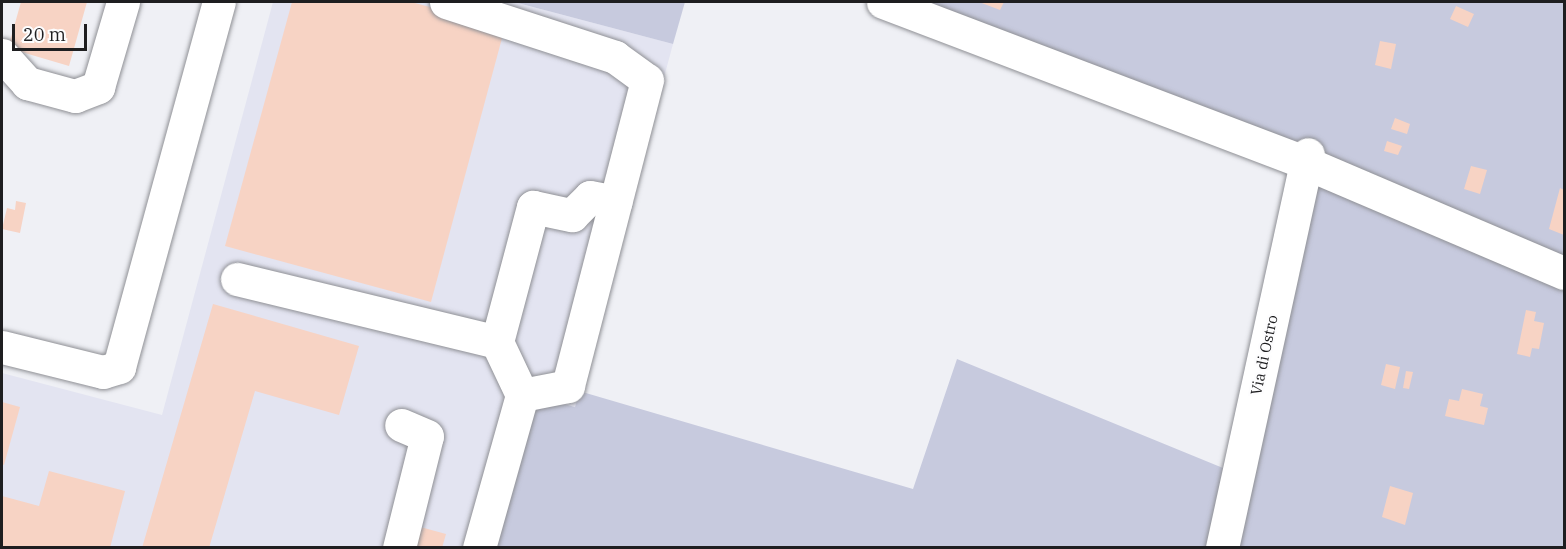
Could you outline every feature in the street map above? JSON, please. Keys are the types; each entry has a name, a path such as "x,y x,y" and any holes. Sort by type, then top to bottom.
{"street":[{"path":"2,56 27,83 75,96 98,87 123,2"},
{"path":"2,347 103,372 119,367 219,2"},
{"path":"446,2 615,57 647,80 568,386 522,395"},
{"path":"883,2 1307,159 1564,273"},
{"name":"Via di Ostro","path":"1222,548 1307,159"},
{"path":"479,548 522,395 497,342 533,207 572,215 590,196 616,202"},
{"path":"237,279 497,342"},
{"path":"399,548 428,436 401,425"}],"shaded area":[{"path":"273,2 514,2 673,44 575,407 520,392 477,547 2,547 2,373 162,415"},
{"path":"514,2 685,2 673,44"},
{"path":"922,2 1564,2 1564,547 477,548 520,392 575,407 579,391 913,489 957,359 1223,468 1293,147"}],"building":[{"path":"21,2 87,2 69,66 8,48"},
{"path":"292,2 411,2 505,27 431,302 225,246"},
{"path":"979,2 1004,2 1000,10"},
{"path":"1456,6 1474,14 1468,27 1450,19"},
{"path":"1380,41 1396,44 1391,69 1375,65"},
{"path":"1395,118 1410,124 1407,134 1391,129"},
{"path":"1387,141 1402,146 1398,155 1384,151"},
{"path":"1471,166 1487,170 1480,194 1464,189"},
{"path":"1560,188 1564,190 1564,235 1549,229"},
{"path":"16,201 26,203 20,233 2,229 7,208 15,210"},
{"path":"213,304 359,346 339,415 255,391 209,548 142,548"},
{"path":"1526,310 1536,312 1534,321 1544,323 1539,349 1532,348 1530,357 1517,354"},
{"path":"1386,364 1400,367 1395,389 1381,385"},
{"path":"1406,371 1413,372 1409,389 1403,388"},
{"path":"1462,389 1483,394 1480,406 1488,408 1484,425 1445,416 1449,399 1459,401"},
{"path":"2,402 20,407 4,465 2,464"},
{"path":"49,471 125,491 110,548 2,548 2,496 39,506"},
{"path":"1390,486 1413,493 1405,525 1382,517"},
{"path":"413,525 446,534 442,548 407,548"}]}
